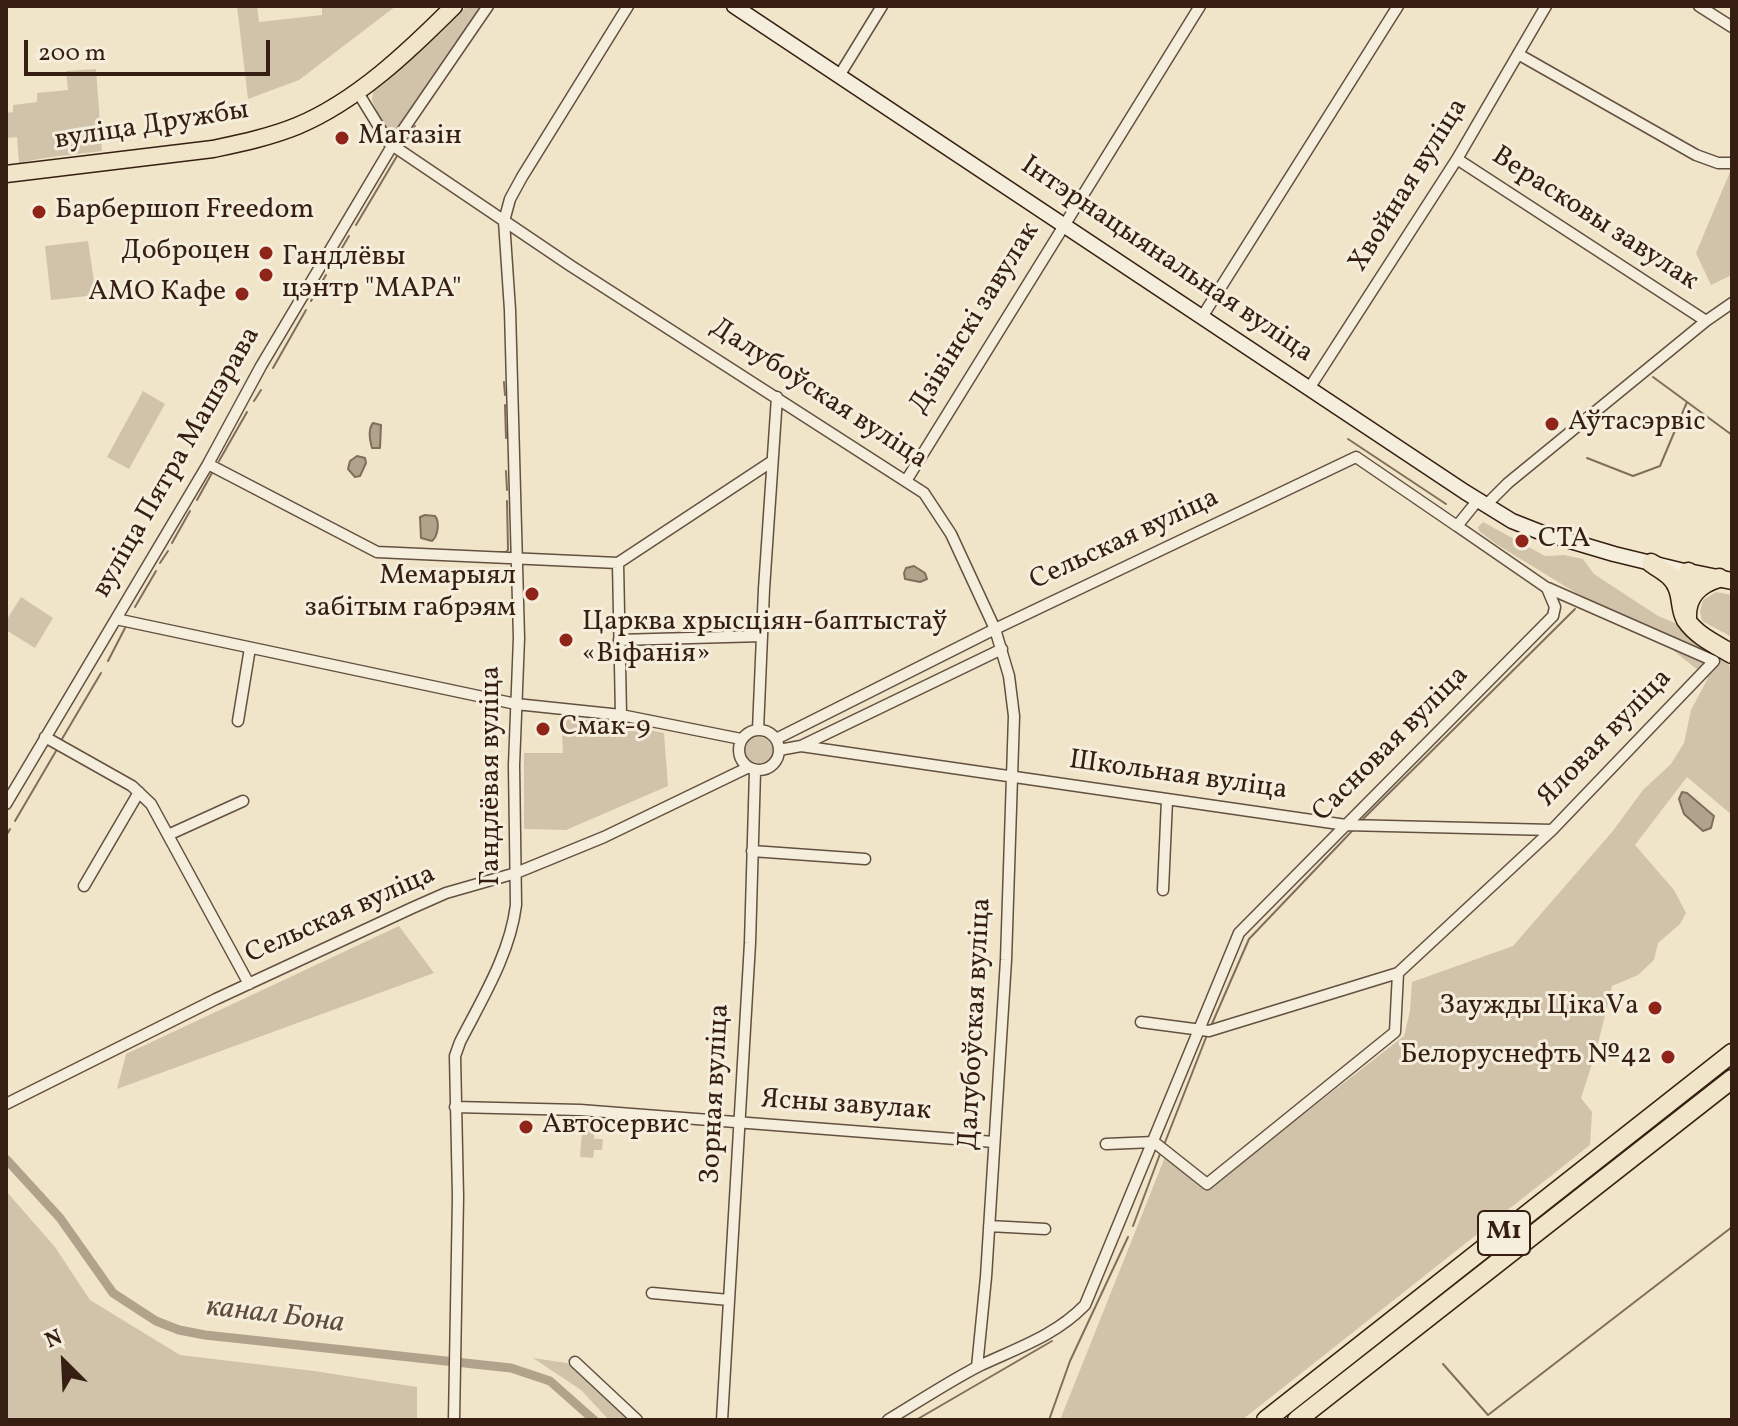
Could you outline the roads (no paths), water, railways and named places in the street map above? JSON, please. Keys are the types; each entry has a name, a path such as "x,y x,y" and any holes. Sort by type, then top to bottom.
{"highway":[{"path":"1651,563 1671,576 1678,588 1681,609 1687,621 1704,638 1732,654"},
{"path":"1687,621 1684,609 1688,572"},
{"path":"1687,621 1687,605 1702,583 1725,580"},
{"name":"М1","path":"1266,1420 1732,1053"},
{"name":"М1","path":"1297,1420 1732,1079"}],"main road":[{"name":"вуліца Дружбы","path":"6,174 241,144 297,126 357,91 415,44 454,6"},
{"name":"Інтэрнацыянальная вуліца","path":"734,6 1512,521 1577,544 1688,572"},
{"path":"1688,572 1725,580"}],"street":[{"name":"вуліца Пятра Машэрава","path":"6,804 392,146 488,6"},
{"name":"Гандлёвая вуліца","path":"454,1420 458,1197 455,1056 514,924 514,765 519,638 504,221 510,199 522,177 628,6"},
{"path":"839,76 882,6"},
{"name":"Дзівінскі завулак","path":"906,481 1200,6"},
{"path":"1202,317 1398,6"},
{"name":"Хвойная вуліца","path":"1310,387 1457,159 1546,6"},
{"path":"1699,6 1732,27"},
{"path":"1518,54 1696,155 1718,163 1732,163"},
{"name":"Далубоўская вуліца","path":"357,91 392,146 924,493 951,534 1002,649 1014,716 1010,878 989,1226 977,1367"},
{"name":"Верасковы завулак","path":"1457,159 1706,321"},
{"path":"1547,588 1457,526 1482,502 1732,303"},
{"path":"758,730 777,397"},
{"name":"Сельская вуліца","path":"778,744 995,629 1356,457 1457,526"},
{"path":"208,464 377,552 618,563 771,462"},
{"path":"618,563 621,715"},
{"name":"Сасновая вуліца","path":"888,1420 977,1367 1046,1337 1070,1321 1085,1305 1239,933 1537,635 1553,616 1555,607 1547,588"},
{"name":"Яловая вуліца","path":"1141,1022 1209,1031 1398,973 1552,830 1714,661 1547,588"},
{"path":"116,619 516,704 621,715 741,739 746,734 765,731 778,744 801,746 1002,649"},
{"path":"619,640 762,636"},
{"path":"238,721 250,648"},
{"path":"45,737 139,792 151,804 249,984"},
{"name":"Зорная вуліца","path":"722,1420 752,851 751,769 738,754 741,739"},
{"path":"751,769 770,768 775,763 778,744"},
{"name":"Школьная вуліца","path":"801,746 1346,825 1552,830"},
{"name":"Сельская вуліца","path":"6,1104 249,984 446,893 516,873 604,837 751,769"},
{"path":"84,886 139,792"},
{"path":"1163,890 1167,800"},
{"path":"168,835 243,801"},
{"path":"752,851 865,859"},
{"path":"1106,1144 1154,1142 1207,1184 1395,1032 1398,973"},
{"name":"Ясны завулак","path":"455,1107 580,1110 994,1142"},
{"path":"989,1226 1045,1229"},
{"path":"652,1293 729,1300"},
{"path":"575,1362 637,1420"}],"waterway":[{"path":"403,146 415,126"},
{"path":"356,225 397,156"},
{"path":"332,265 349,236"},
{"path":"311,301 326,275"},
{"path":"273,368 306,310"},
{"path":"1653,377 1732,435"},
{"path":"504,382 505,395"},
{"path":"254,401 261,390"},
{"path":"1587,458 1633,476 1660,466 1687,402"},
{"path":"505,405 506,438"},
{"path":"219,461 247,412"},
{"path":"1348,439 1446,504"},
{"path":"506,471 507,490"},
{"path":"197,500 212,473"},
{"path":"485,552 508,550 507,501"},
{"path":"172,543 190,511"},
{"path":"160,563 168,551"},
{"path":"135,607 156,571"},
{"path":"1360,822 1575,609"},
{"path":"108,661 125,628"},
{"path":"62,739 101,673"},
{"path":"15,821 56,751"},
{"path":"6,836 10,829"},
{"path":"1211,1026 1249,939 1353,830"},
{"path":"1164,1145 1207,1035"},
{"path":"1133,1226 1160,1154"},
{"name":"канал Бона","path":"6,1159 60,1218 113,1293 156,1321 205,1335 511,1368 550,1381 594,1420"},
{"path":"1443,1364 1488,1415 1732,1227"},
{"path":"1049,1420 1070,1361 1128,1237"},
{"path":"916,1420 1052,1341"}],"place":[{"name":"Магазін","path":"342,138"},
{"name":"Барбершоп Freedom","path":"39,212"},
{"name":"Доброцен","path":"266,253"},
{"name":"Гандлёвы цэнтр \"МАРА\"","path":"266,275"},
{"name":"AMO Кaфе","path":"242,294"},
{"name":"Аўтасэрвіс","path":"1552,424"},
{"name":"СТА","path":"1522,541"},
{"name":"Мемарыял забітым габрэям","path":"532,594"},
{"name":"Царква хрысціян-баптыстаў «Віфанія»","path":"566,640"},
{"name":"Смак-9","path":"543,729"},
{"name":"Заужды ЦікаVа","path":"1655,1008"},
{"name":"Белоруснефть №42","path":"1668,1057"},
{"name":"Автосервис","path":"526,1127"}]}
